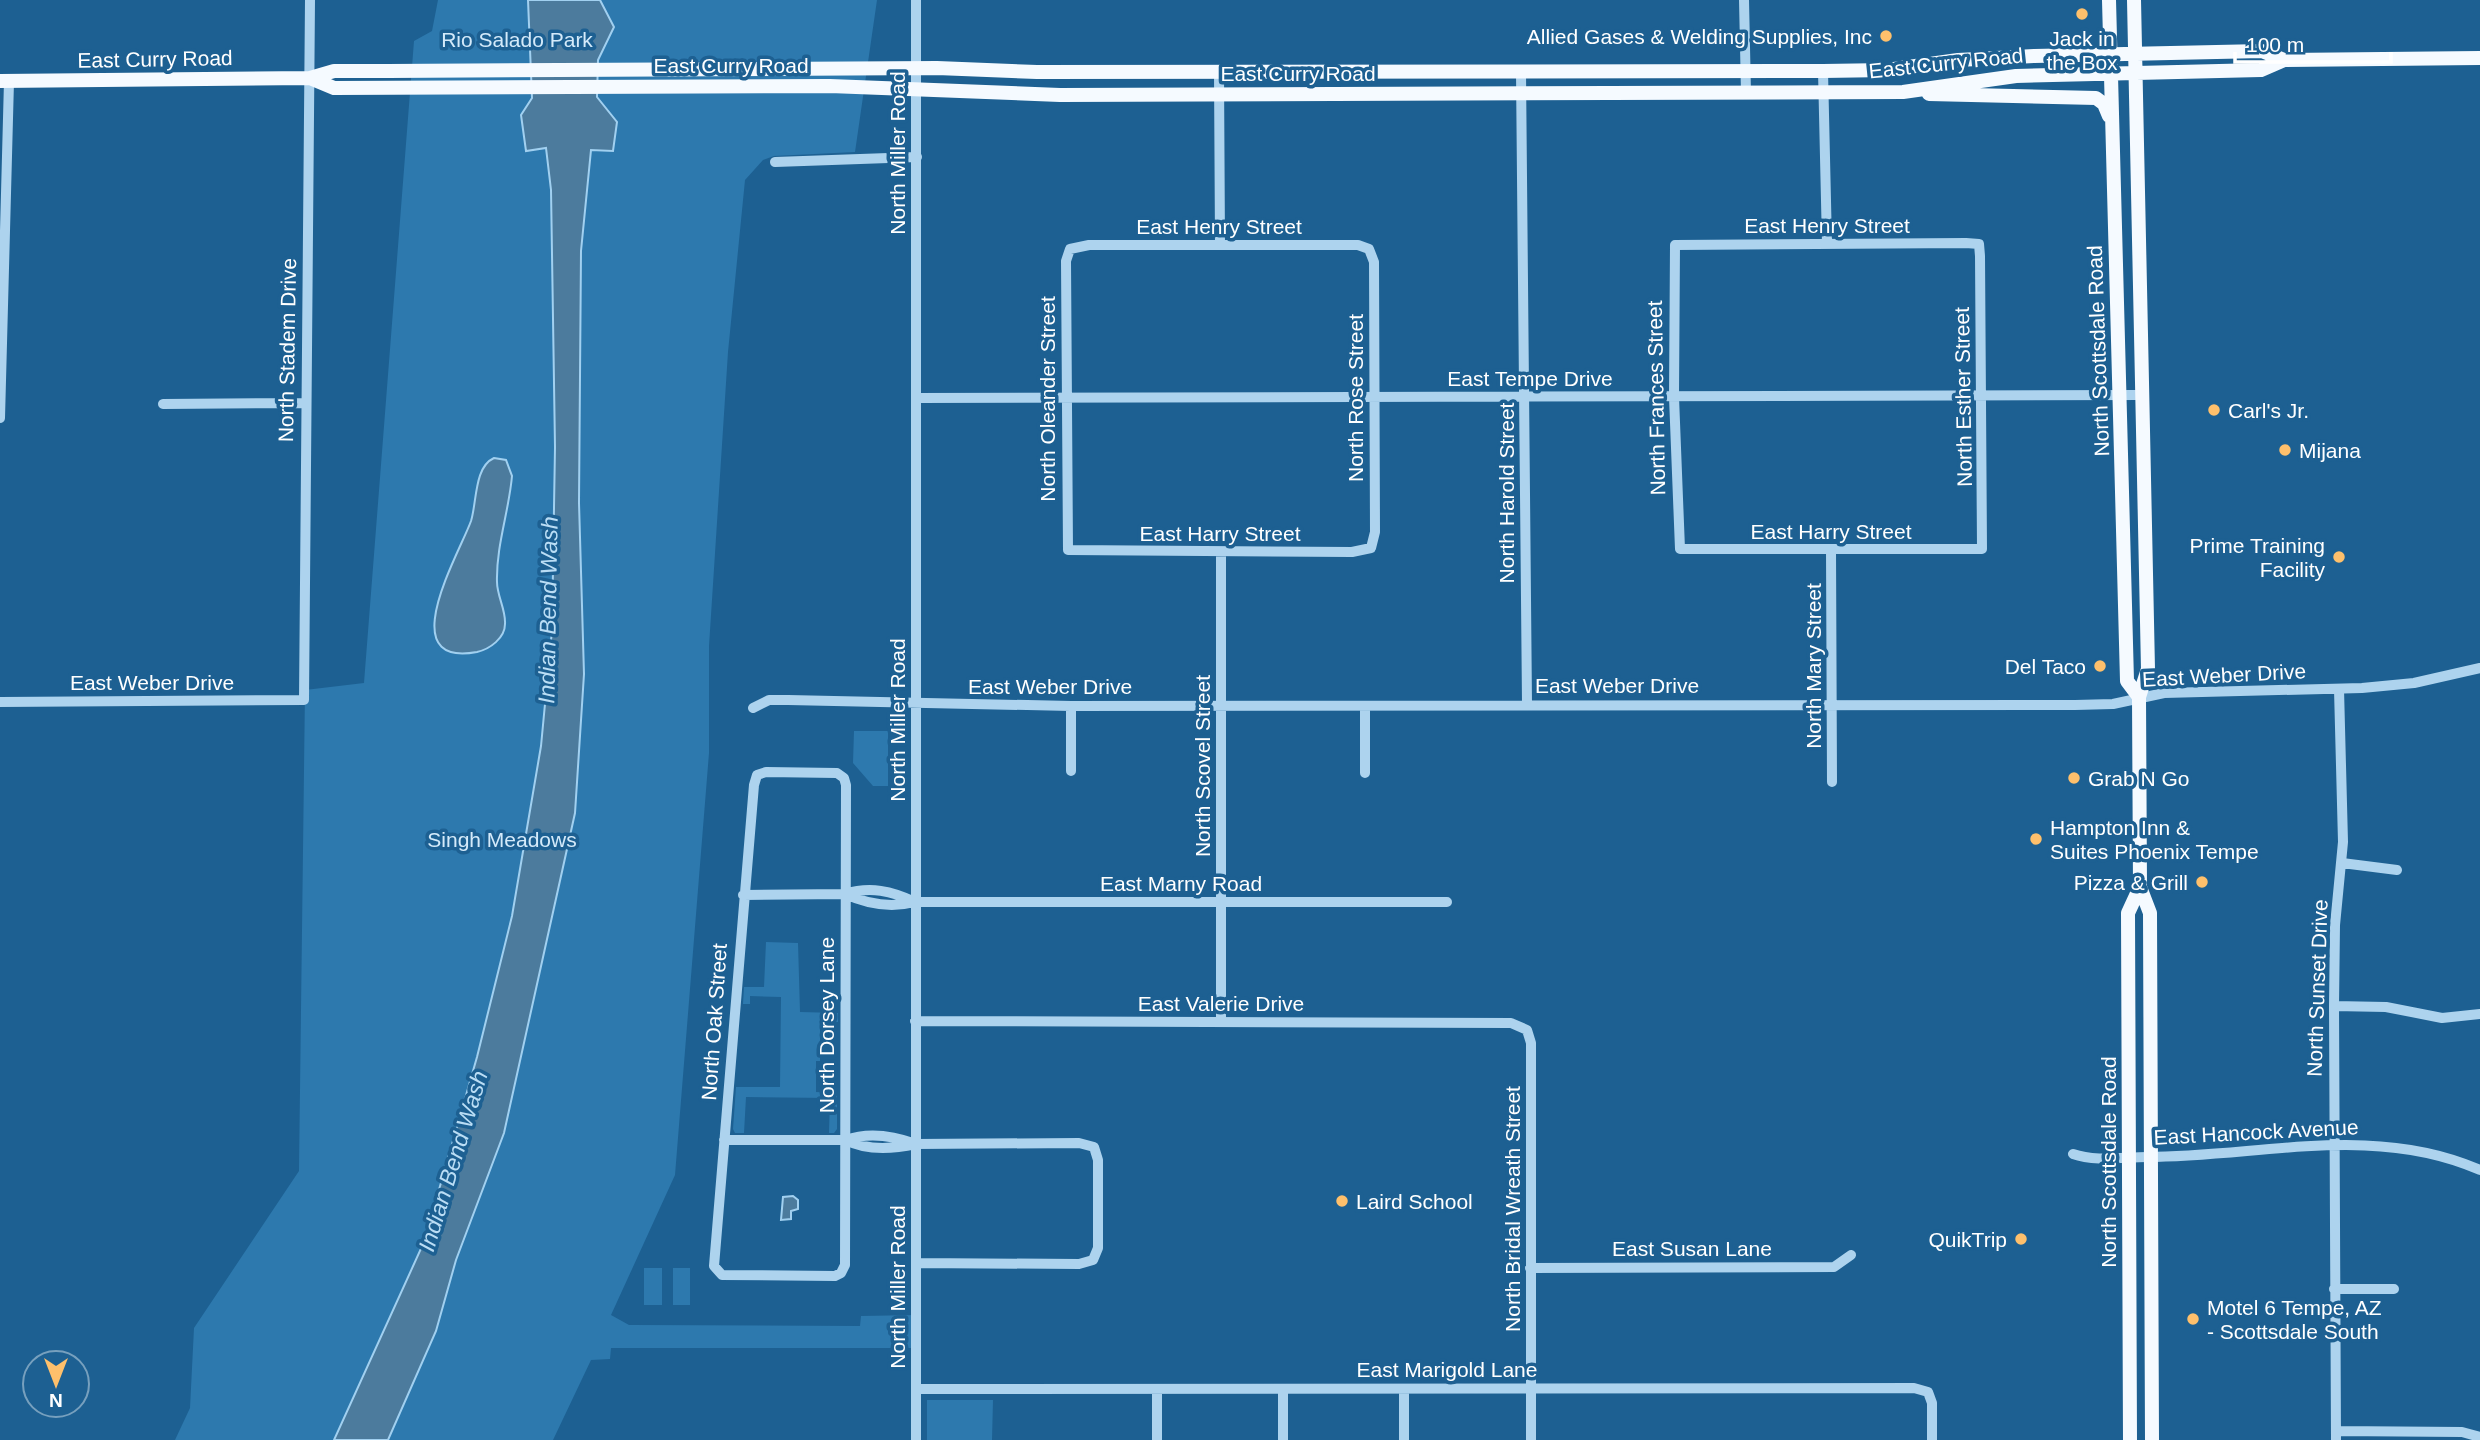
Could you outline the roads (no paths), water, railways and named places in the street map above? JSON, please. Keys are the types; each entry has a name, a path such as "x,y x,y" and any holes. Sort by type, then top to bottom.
{"main road":[{"name":"North Scottsdale Road","path":"2109,0 2127,681 2139,697"},
{"name":"North Scottsdale Road","path":"2134,0 2148,669 2139,697 2140,887 2150,913 2152,1440"},
{"name":"East Curry Road","path":"5,81 310,78 334,71 916,68 1219,72 1823,71 1887,70 1958,60 2262,51 2284,60 2480,58"},
{"name":"East Curry Road","path":"310,78 334,88 609,86 916,89 1024,94 1824,93 1903,92 2016,76 2261,70 2284,60"},
{"path":"1903,92 2096,97 2104,104 2112,123"},
{"name":"North Scottsdale Road","path":"2130,1440 2128,913 2140,887"}],"street":[{"name":"North Stadem Drive","path":"304,701 310,0"},
{"name":"North Miller Road","path":"916,0 916,1440"},
{"path":"1744,0 1746,93"},
{"path":"1823,71 1827,244"},
{"path":"1219,72 1220,245"},
{"name":"North Harold Street","path":"1521,72 1527,704"},
{"path":"0,418 5,81"},
{"path":"775,162 917,157"},
{"name":"East Henry Street","path":"1675,246 1979,244"},
{"name":"North Esther Street","path":"1979,244 1982,549"},
{"name":"East Henry Street","path":"1069,249 1089,245 1358,245 1369,249"},
{"name":"North Frances Street","path":"1675,246 1674,397 1679,550"},
{"name":"North Oleander Street","path":"1069,249 1066,261 1069,550"},
{"name":"North Rose Street","path":"1369,249 1374,262 1375,398 1375,532 1371,548"},
{"name":"East Tempe Drive","path":"918,398 2143,395"},
{"path":"163,404 305,403"},
{"name":"East Harry Street","path":"1069,550 1352,552 1371,548"},
{"name":"East Harry Street","path":"1679,550 1982,549"},
{"name":"North Mary Street","path":"1831,550 1832,782"},
{"name":"North Scovel Street","path":"1221,552 1222,1022"},
{"name":"East Weber Drive","path":"753,708 769,700 1071,706 2075,705 2113,704 2176,692 2339,689 2414,683 2480,668"},
{"name":"North Sunset Drive","path":"2336,1436 2333,1006 2335,925 2342,863 2339,689"},
{"name":"East Weber Drive","path":"0,702 304,701"},
{"path":"1071,706 1071,771"},
{"path":"1365,707 1365,773"},
{"name":"North Oak Street","path":"841,1273 835,1276 722,1275 716,1272 714,1256 743,895 757,775 766,772 837,773 844,778"},
{"name":"North Dorsey Lane","path":"841,1273 845,1265 846,1140 844,778"},
{"path":"2342,863 2397,870"},
{"name":"East Marny Road","path":"743,895 845,894 860,901 876,896 895,908 915,902 1447,902"},
{"path":"2333,1006 2386,1007 2442,1018 2480,1014"},
{"name":"East Valerie Drive","path":"915,1021 1511,1023 1527,1031"},
{"name":"North Bridal Wreath Street","path":"1527,1031 1531,1043 1531,1440"},
{"path":"724,1140 846,1140 898,1148 916,1143 1079,1143 1094,1147 1098,1160 1098,1248 1093,1260 1079,1264 916,1263"},
{"name":"East Hancock Avenue","path":"2073,1154 2191,1157 2333,1145 2398,1146 2432,1152 2480,1170"},
{"name":"East Susan Lane","path":"1530,1268 1834,1267 1851,1255"},
{"path":"2334,1289 2394,1289"},
{"name":"East Marigold Lane","path":"916,1389 1914,1388 1928,1392 1932,1403 1932,1440"},
{"path":"1157,1389 1157,1440"},
{"path":"1283,1389 1283,1440"},
{"path":"1404,1389 1404,1440"},
{"path":"2336,1436 2462,1432 2480,1437"}],"water":[{"name":"Indian Bend Wash","path":"528,0 600,0 614,27 598,60 597,97 617,122 613,151 591,150 581,251 579,503 584,674 575,813 504,1133 456,1260 436,1331 388,1440 334,1440 424,1242 477,1057 512,916 541,746 552,630 555,447 551,190 546,148 526,151 521,115 532,98"},
{"path":"494,458 506,460 512,476 497,569 504,629 492,646 482,651 452,652 438,643 434,626 438,604 445,580 471,521 483,469"},
{"path":"793,1196 798,1200 798,1209 791,1211 791,1219 781,1220 783,1197"}],"place":[{"name":"Jack in the Box","path":"2082,14"},
{"name":"Allied Gases & Welding Supplies, Inc","path":"1886,36"},
{"name":"Carl's Jr.","path":"2214,410"},
{"name":"Mijana","path":"2285,450"},
{"name":"Prime Training Facility","path":"2339,557"},
{"name":"Del Taco","path":"2100,666"},
{"name":"Grab N Go","path":"2074,778"},
{"name":"Hampton Inn & Suites Phoenix Tempe","path":"2036,839"},
{"name":"Pizza & Grill","path":"2202,882"},
{"name":"Laird School","path":"1342,1201"},
{"name":"QuikTrip","path":"2021,1239"},
{"name":"Motel 6 Tempe, AZ - Scottsdale South","path":"2193,1319"}],"park label":[{"name":"Rio Salado Park","path":"517,39"},
{"name":"Singh Meadows","path":"502,839"}]}
